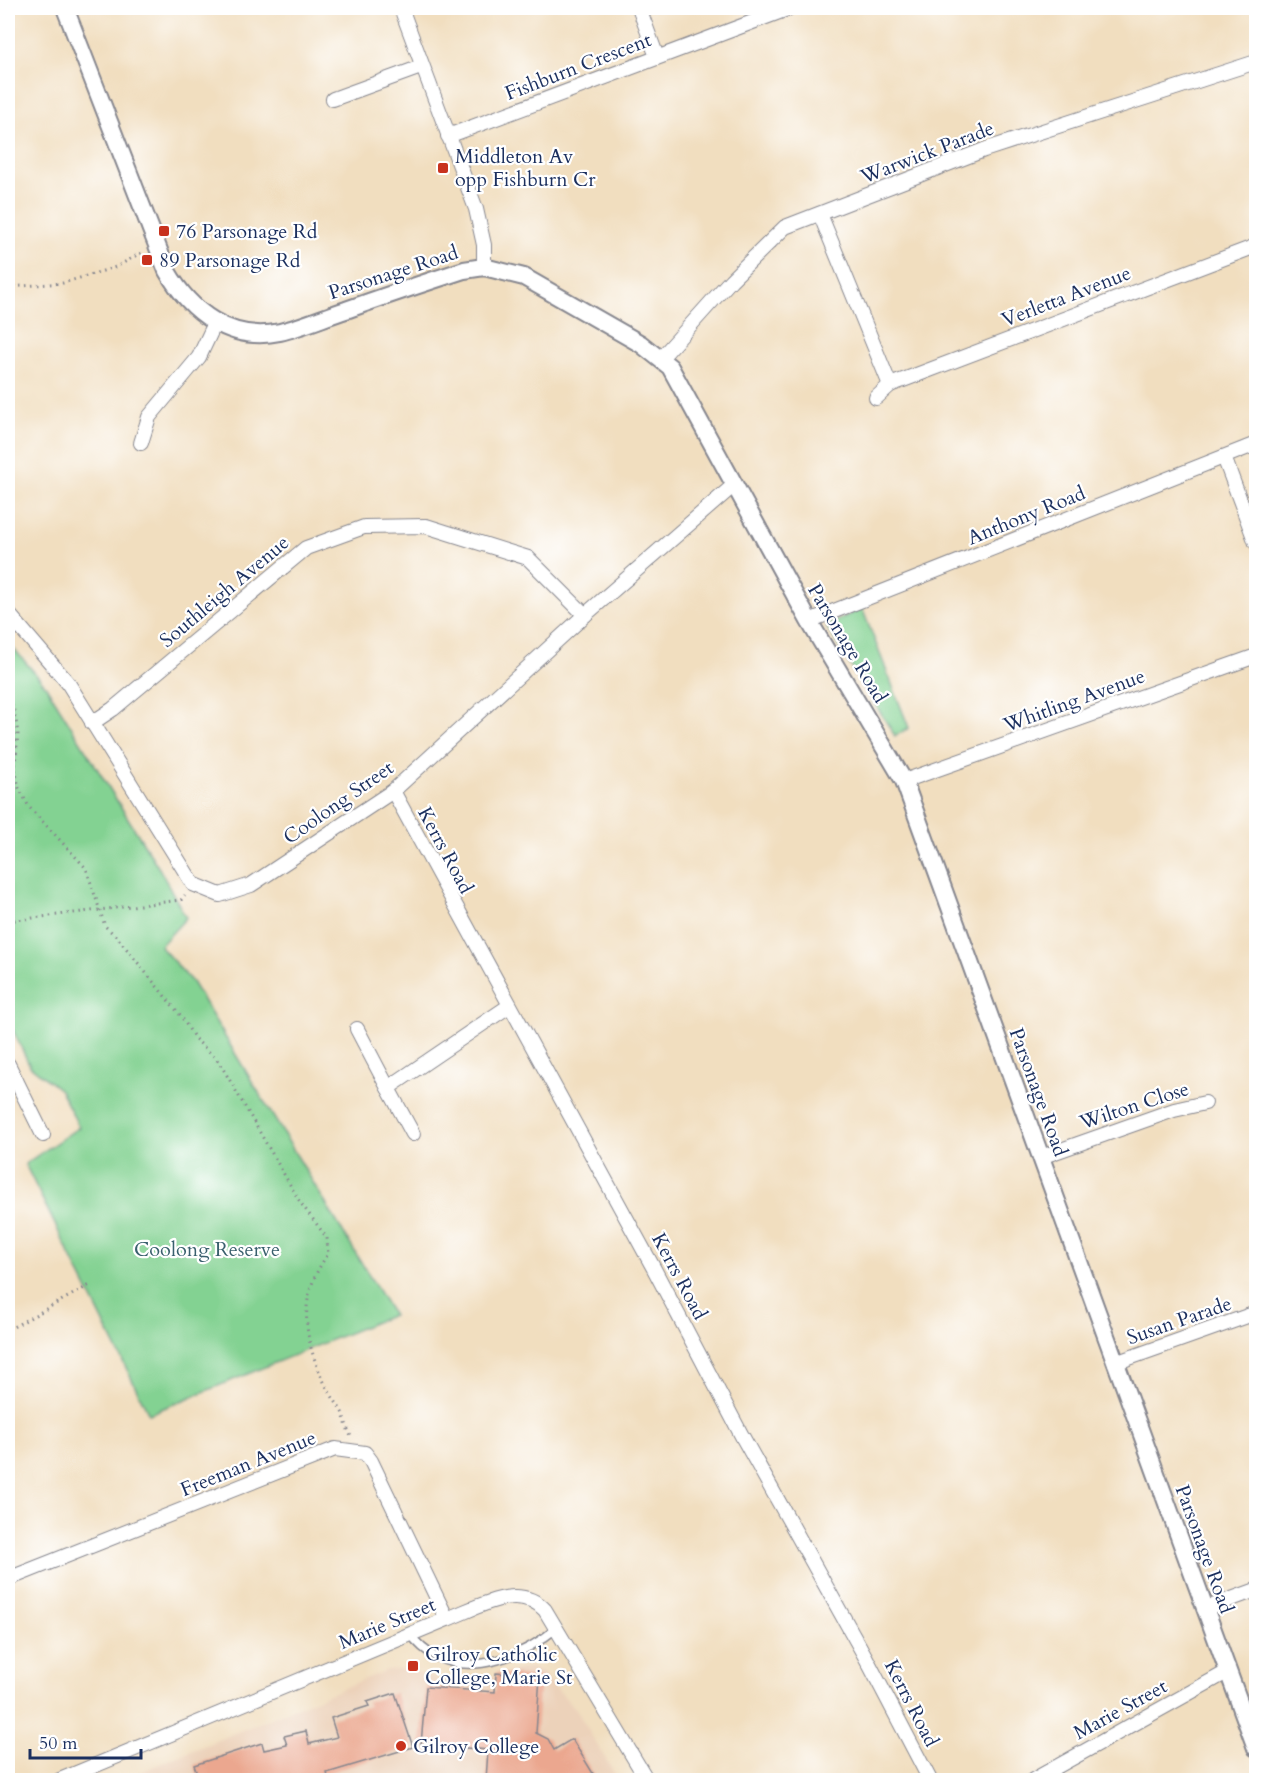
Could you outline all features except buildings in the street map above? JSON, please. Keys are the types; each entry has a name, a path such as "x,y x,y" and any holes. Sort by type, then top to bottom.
{"street":[{"name":"Parsonage Road","path":"65,8 157,248 178,290 194,308 215,323 246,332 280,332 464,270 484,267 524,277 564,298 661,358 676,376 809,621 904,781 1204,1609 1257,1748"},
{"path":"400,8 482,228 484,267"},
{"path":"639,8 657,57"},
{"name":"Fishburn Crescent","path":"448,136 790,8"},
{"name":"Warwick Parade","path":"661,358 731,280 785,227 984,150 1257,62"},
{"path":"333,99 421,68"},
{"path":"820,214 890,385"},
{"name":"Verletta Avenue","path":"876,398 890,385 1257,246"},
{"path":"141,443 149,417 199,357 215,323"},
{"name":"Anthony Road","path":"809,621 1257,444"},
{"path":"1224,457 1257,543"},
{"name":"Coolong Street","path":"193,884 220,895 251,885 393,791 585,615 734,485"},
{"name":"Southleigh Avenue","path":"92,723 113,709 306,548 364,527 426,526 528,558 585,615"},
{"path":"8,613 63,676 193,884"},
{"name":"Whitling Avenue","path":"904,781 1257,656"},
{"name":"Kerrs Road","path":"393,791 866,1658 930,1780"},
{"path":"388,1088 509,1006"},
{"path":"357,1029 413,1134"},
{"path":"8,1064 42,1135"},
{"name":"Wilton Close","path":"1041,1157 1174,1110 1205,1103"},
{"name":"Susan Parade","path":"1115,1363 1257,1313"},
{"name":"Freeman Avenue","path":"8,1579 335,1449 365,1453"},
{"path":"365,1453 447,1619"},
{"path":"1204,1609 1257,1590"},
{"name":"Marie Street","path":"60,1780 447,1619 506,1597 520,1596 541,1606 557,1628 647,1780"},
{"name":"Marie Street","path":"1033,1780 1227,1672"}],"lane":[{"path":"410,1634 420,1648 444,1662 474,1665 531,1648 557,1628"}],"path":[{"path":"8,287 63,283 116,267 149,249 157,248"},
{"path":"8,693 15,714 18,734 15,768 19,788 29,807 86,868 105,926 117,937 181,1016 195,1039 216,1058 300,1203 327,1238 328,1254 315,1272 307,1298 306,1327 325,1385 342,1413 350,1436 365,1453"},
{"path":"8,921 181,900 193,884"},
{"path":"8,1326 13,1327 90,1285"}],"shaded area":[{"name":"Gilroy College","path":"529,1667 544,1674 577,1711 618,1780 121,1780 387,1670 407,1669 458,1686"}],"green space":[{"path":"862,608 909,728 895,736 826,626"},
{"name":"Coolong Reserve","path":"8,642 46,686 160,870 186,918 160,946 192,982 393,1315 149,1414 25,1164 79,1127 60,1090 30,1066 8,1020"}],"place":[{"name":"Middleton Av opp Fishburn Cr","path":"443,168"},
{"name":"76 Parsonage Rd","path":"164,231"},
{"name":"89 Parsonage Rd","path":"147,260"},
{"name":"Gilroy Catholic College, Marie St","path":"413,1666"},
{"name":"Gilroy College","path":"401,1746"}]}
